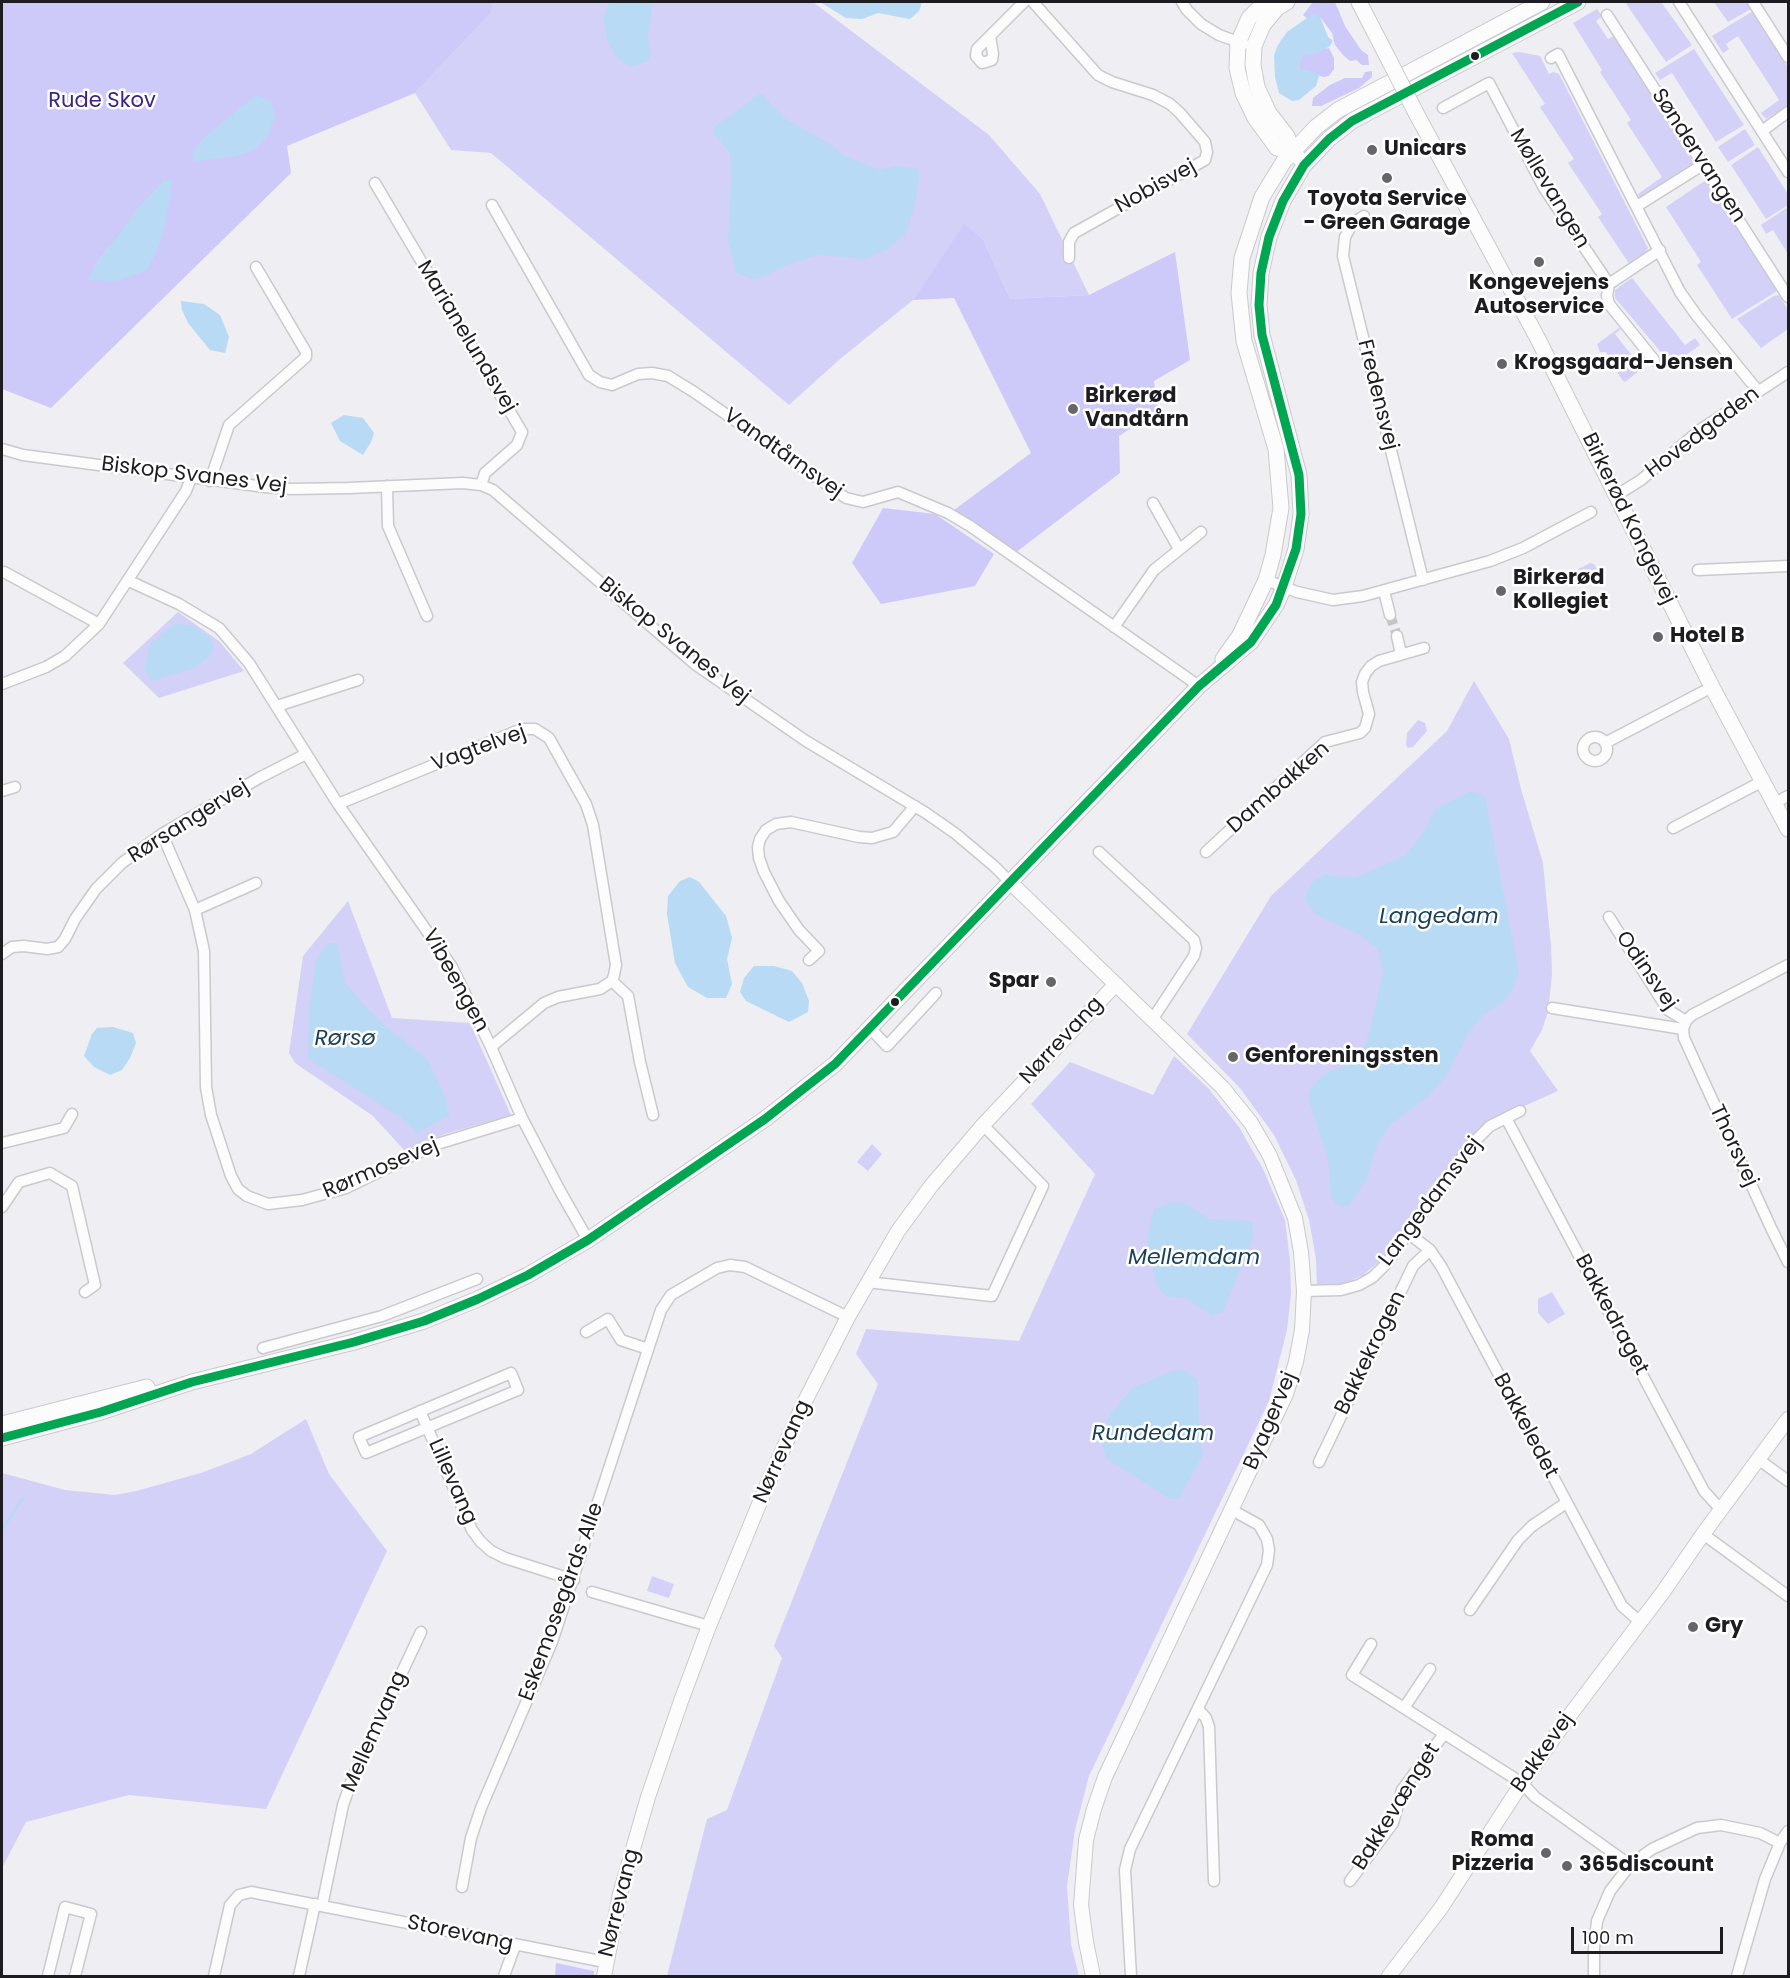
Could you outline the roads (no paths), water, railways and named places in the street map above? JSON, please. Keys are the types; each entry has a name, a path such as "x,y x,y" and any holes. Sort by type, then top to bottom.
{"main road":[{"path":"1265,2 1249,18 1238,43 1237,68 1243,93 1256,118 1276,148 1292,151"},
{"path":"1287,2 1277,8 1263,25 1254,46 1252,65 1257,87 1269,113 1287,136 1292,151 1304,165"},
{"name":"Birkerød Kongevej","path":"1359,2 1538,339 1712,687 1763,781 1782,799 1788,829"},
{"path":"1213,674 1240,635 1266,580 1274,555 1281,508 1276,449 1244,341 1239,293 1242,258 1250,227 1262,197 1292,151 1316,127 1338,110 1542,2"},
{"path":"2,1438 101,1412 192,1382 298,1356 424,1321 478,1299 528,1275 588,1240 765,1119 835,1064 1199,686 1251,642 1284,587 1296,549 1301,514 1299,475 1269,366 1262,335 1259,305 1261,273 1269,237 1283,201 1304,165 1329,139 1352,121 1578,2"},
{"path":"2,1424 154,1386 192,1382"}],"street":[{"path":"990,36 1024,2"},
{"name":"Nobisvej","path":"1033,2 1098,75 1112,82 1154,95 1170,104 1205,142 1208,152 1204,160 1074,233 1069,242 1069,258"},
{"path":"1182,2 1201,24 1238,43 1254,46"},
{"path":"1679,2 1788,172"},
{"path":"1753,2 1788,57"},
{"name":"Søndervangen","path":"1607,15 1788,297"},
{"path":"1551,58 1558,54 1680,292 1758,391"},
{"name":"Møllevangen","path":"1443,108 1489,83 1544,188 1609,284"},
{"path":"1762,131 1788,112"},
{"path":"1637,206 1704,165"},
{"name":"Marianelundsvej","path":"375,183 522,432 517,444 485,473 481,485"},
{"name":"Vandtårnsvej","path":"492,205 589,375 600,382 612,385 638,374 652,373 668,376 846,498 863,502 898,492 948,513 1199,686"},
{"name":"Fredensvej","path":"1364,216 1352,224 1345,237 1343,256 1423,580"},
{"path":"1654,360 1610,304 1607,296 1609,284 1660,250"},
{"path":"210,481 229,425 306,357 306,352 256,267"},
{"name":"Hovedgaden","path":"1617,495 1641,480 1700,430 1788,372"},
{"name":"Biskop Svanes Vej","path":"2,449 23,455 210,481 291,489 463,483 481,485 493,490 696,665 806,741 915,806 956,834 1010,882"},
{"path":"2,684 46,667 65,656 99,624 186,491 191,478"},
{"path":"387,486 388,526 427,616"},
{"path":"1153,503 1179,549"},
{"path":"1266,580 1333,600 1384,591 1490,561 1523,548 1591,512"},
{"path":"1114,627 1154,570 1201,532"},
{"path":"1698,570 1788,566"},
{"path":"4,572 99,624"},
{"name":"Vibeengen","path":"129,581 179,604 219,628 249,663 338,804 452,967 522,1118 588,1240"},
{"path":"1384,591 1390,615"},
{"path":"1397,636 1401,654"},
{"name":"Dambakken","path":"1206,852 1325,742 1360,733 1365,728 1369,714 1362,682 1371,666 1379,661 1424,648"},
{"path":"277,706 358,680"},
{"path":"1605,743 1712,687"},
{"name":"Vagtelvej","path":"338,804 522,729 535,729 541,732 549,738 586,804 593,825 616,965 612,981"},
{"name":"Rørsangervej","path":"2,954 12,947 47,949 58,947 96,889 122,863 162,834 259,778 306,754"},
{"path":"1673,828 1763,781"},
{"path":"2,791 15,787"},
{"path":"809,960 819,951 799,930 779,901 759,858 758,847 765,830 776,824 791,822 872,838 893,832 915,806"},
{"name":"Rørmosevej","path":"162,834 195,910 204,951 206,1087 211,1115 231,1176 238,1189 247,1196 268,1204 302,1200 346,1188 434,1145 522,1118"},
{"path":"1099,852 1194,940 1196,948 1194,956 1152,1020"},
{"name":"Byagervej","path":"1010,882 1222,1087 1251,1123 1270,1156 1295,1218 1304,1291 1302,1330 1296,1362 1286,1394 1105,1777 1094,1809 1086,1840 1082,1876 1086,1942 1093,1977"},
{"path":"195,910 256,883"},
{"name":"Odinsvej","path":"1610,917 1668,1010 1684,1025 1692,1015 1788,965"},
{"path":"491,1047 544,1004 558,997 600,989 612,981 627,996 653,1115"},
{"name":"Nørrevang","path":"604,1970 620,1894 648,1797 709,1626 770,1478 848,1317 898,1232 922,1199 983,1125 1116,984"},
{"path":"870,1028 887,1046 936,993"},
{"path":"1552,1008 1684,1025"},
{"name":"Thorsvej","path":"1684,1025 1684,1038 1688,1049 1788,1262"},
{"name":"Langedamsvej","path":"1304,1291 1341,1290 1359,1285 1373,1277 1386,1264 1471,1145 1490,1126 1520,1111"},
{"path":"2,1143 64,1128 72,1114"},
{"name":"Bakkedraget","path":"1506,1118 1704,1491 1721,1510"},
{"path":"867,1282 993,1296 1043,1186 983,1125"},
{"path":"2,1208 19,1182 50,1173 72,1186 95,1285 86,1292"},
{"name":"Bakkeledet","path":"1408,1233 1430,1250 1441,1266 1622,1606 1639,1621"},
{"name":"Bakkekrogen","path":"1319,1462 1413,1266 1430,1250"},
{"name":"Eskemosegårds Alle","path":"462,1887 471,1839 481,1808 552,1642 661,1310 671,1295 717,1268 730,1265 745,1267 848,1317"},
{"path":"263,1348 382,1316 477,1279"},
{"path":"586,1332 608,1319 621,1340 648,1349"},
{"path":"293,1339 298,1356"},
{"name":"Lillevang","path":"511,1373 518,1390 428,1428 366,1453 359,1437 511,1373"},
{"name":"Lillevang","path":"420,1411 472,1530 480,1541 491,1551 505,1558 574,1580"},
{"name":"Bakkevej","path":"1389,1977 1441,1908 1522,1783 1788,1419"},
{"path":"1758,1459 1788,1481"},
{"path":"1470,1610 1518,1540 1532,1526 1566,1503"},
{"path":"1131,1977 1125,1870 1130,1849 1267,1565 1269,1550 1267,1539 1259,1525 1232,1510"},
{"path":"1703,1534 1788,1596"},
{"path":"592,1592 709,1626"},
{"name":"Mellemvang","path":"319,1905 343,1805 354,1774 421,1632"},
{"name":"Bakkevænget","path":"1371,1644 1352,1675 1522,1783 1534,1797 1629,1865"},
{"path":"1404,1708 1430,1669"},
{"path":"1198,1709 1206,1718 1209,1727 1214,1881"},
{"name":"Bakkevænget","path":"1350,1881 1393,1822 1402,1790 1444,1734"},
{"path":"1594,1977 1597,1921 1610,1891 1629,1865 1652,1849 1697,1828 1721,1826 1742,1828 1760,1833 1780,1843"},
{"path":"1737,1977 1765,1879 1780,1843 1788,1832"},
{"name":"Storevang","path":"214,1977 230,1905 239,1895 251,1892 515,1946 604,1970"},
{"path":"299,1977 319,1905"},
{"path":"48,1977 65,1907 91,1914 75,1977"},
{"path":"504,1977 515,1946"}],"water":[{"path":"610,2 653,2 648,35 651,54 648,61 631,67 618,59 607,41 603,16"},
{"path":"820,2 922,2 919,11 910,19 878,13 862,19 846,18"},
{"path":"1314,13 1321,19 1328,37 1333,41 1325,49 1302,57 1298,68 1317,73 1319,76 1316,86 1299,100 1292,101 1279,93 1275,77 1274,55 1287,32"},
{"path":"761,93 784,118 828,143 843,155 880,170 898,166 920,169 916,199 907,232 888,249 866,259 817,255 755,280 736,273 728,241 730,153 713,130 718,123"},
{"path":"256,95 271,101 275,117 267,137 253,151 236,156 193,162 193,153 202,139"},
{"path":"173,179 166,222 157,251 147,270 117,281 88,280 95,266 137,209 163,181"},
{"path":"181,301 204,304 220,315 229,337 225,353 210,350 188,323"},
{"path":"344,415 363,418 374,433 363,455 340,441 331,423"},
{"path":"175,624 192,625 211,639 214,647 211,655 195,668 152,681 144,669 150,644"},
{"name":"Langedam","path":"1471,791 1485,797 1519,973 1512,991 1503,1003 1483,1015 1468,1034 1447,1075 1429,1096 1391,1124 1377,1145 1366,1181 1349,1206 1342,1207 1331,1198 1328,1159 1309,1101 1309,1092 1324,1074 1346,1065 1363,1051 1383,973 1378,949 1360,935 1317,915 1308,905 1305,896 1312,882 1325,874 1355,878 1406,855 1423,833 1435,809"},
{"path":"690,877 699,882 726,916 732,938 727,959 732,984 726,998 707,998 688,987 675,963 667,914 668,896 680,881"},
{"name":"Rørsø","path":"328,943 337,943 345,983 376,1018 428,1060 446,1099 449,1116 417,1133 399,1116 308,1059 309,1007 316,960"},
{"path":"754,966 774,966 792,971 802,983 809,1001 808,1012 789,1022 746,1001 740,992 744,978"},
{"path":"113,1027 133,1033 136,1043 122,1070 110,1075 94,1067 84,1056 92,1034 97,1028"},
{"name":"Mellemdam","path":"1171,1202 1184,1203 1209,1219 1252,1221 1253,1237 1223,1312 1212,1316 1186,1298 1167,1297 1156,1285 1147,1239 1154,1209"},
{"name":"Rundedam","path":"1183,1370 1198,1380 1199,1429 1203,1455 1179,1499 1170,1499 1107,1459 1101,1441 1110,1414 1133,1388 1172,1371"}],"waterway":[{"path":"2,1530 22,1499"}],"tunnel":[{"path":"1390,615 1397,636"}],"place":[{"name":"Unicars","path":"1372,150"},
{"name":"Toyota Service - Green Garage","path":"1387,178"},
{"name":"Kongevejens Autoservice","path":"1539,262"},
{"name":"Krogsgaard-Jensen","path":"1502,364"},
{"name":"Birkerød Vandtårn","path":"1073,409"},
{"name":"Birkerød Kollegiet","path":"1501,591"},
{"name":"Hotel B","path":"1658,637"},
{"name":"Spar","path":"1051,982"},
{"name":"Genforeningssten","path":"1233,1057"},
{"name":"Gry","path":"1693,1627"},
{"name":"Roma Pizzeria","path":"1546,1853"},
{"name":"365discount","path":"1567,1866"}],"park label":[{"name":"Rude Skov","path":"102,102"}]}
